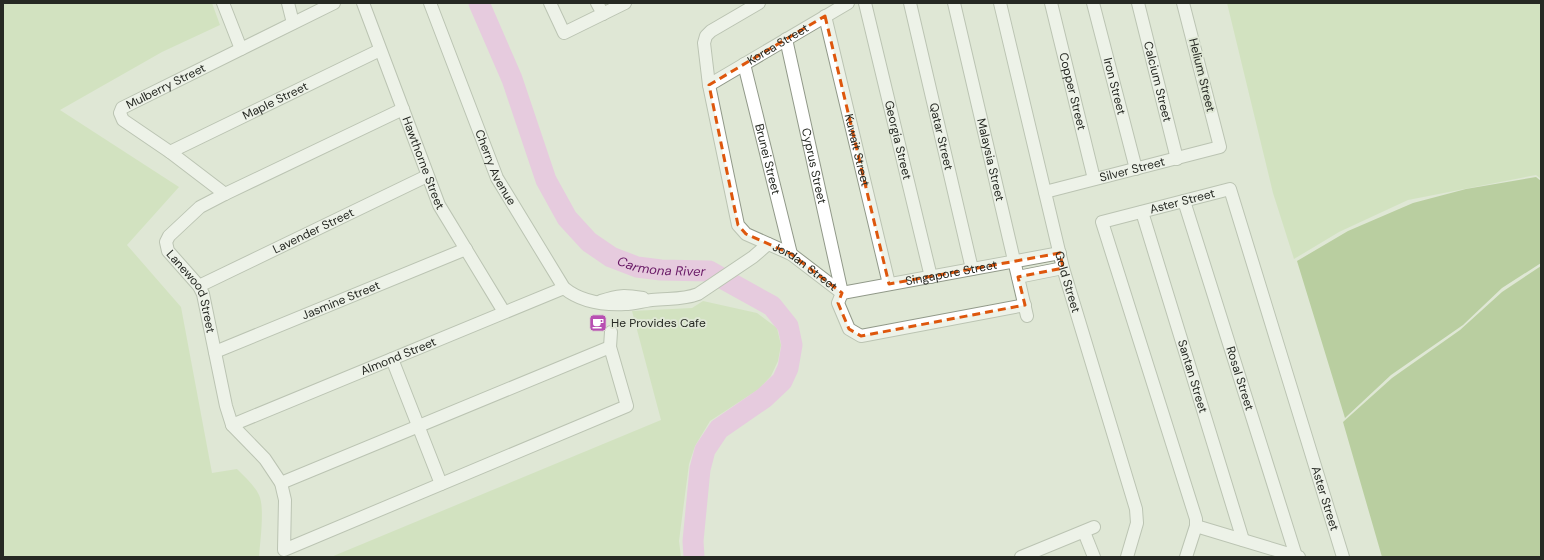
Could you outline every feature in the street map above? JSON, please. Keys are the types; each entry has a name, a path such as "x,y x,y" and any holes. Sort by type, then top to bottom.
{"street":[{"path":"223,3 241,50"},
{"path":"288,3 293,23"},
{"name":"Mulberry Street","path":"225,194 170,152 123,120 120,113 122,108 334,3"},
{"name":"Hawthorne Street","path":"363,3 427,176 440,205 504,312"},
{"name":"Cherry Avenue","path":"430,3 497,178 564,288 579,298 597,302 626,304 652,300 689,298 698,294 753,257 768,244"},
{"path":"550,3 564,33 625,3"},
{"path":"597,3 603,14"},
{"name":"Jordan Street","path":"759,3 711,31 706,36 704,43 709,85 738,225 746,234 791,254 842,293 838,303 849,329 861,336 1026,310"},
{"name":"Korea Street","path":"709,85 848,3"},
{"name":"Georgia Street","path":"865,3 932,277"},
{"name":"Qatar Street","path":"910,3 972,269"},
{"name":"Malaysia Street","path":"954,3 1026,310"},
{"name":"Gold Street","path":"1000,3 1063,268 1136,509 1137,523 1127,557"},
{"name":"Copper Street","path":"1051,3 1094,179"},
{"name":"Iron Street","path":"1093,3 1136,169"},
{"name":"Calcium Street","path":"1138,3 1177,159"},
{"name":"Helium Street","path":"1183,3 1220,147"},
{"name":"Kuwait Street","path":"825,16 889,284"},
{"name":"Cyprus Street","path":"786,40 842,293"},
{"name":"Maple Street","path":"170,152 380,50"},
{"name":"Brunei Street","path":"744,64 791,254"},
{"name":"Lanewood Street","path":"403,109 225,194 200,208 169,236 166,242 168,251 199,286 203,294 226,406 232,424 265,459 281,483 285,500 284,550 441,484"},
{"name":"Silver Street","path":"1045,192 1220,147"},
{"name":"Lavender Street","path":"199,286 427,176"},
{"name":"Aster Street","path":"1186,557 1196,526 1196,519 1102,222 1230,190 1343,557"},
{"name":"Rosal Street","path":"1184,201 1298,557"},
{"name":"Santan Street","path":"1142,212 1243,540"},
{"name":"Jasmine Street","path":"215,352 466,249"},
{"name":"Singapore Street","path":"842,293 1060,253"},
{"path":"1018,277 1063,268"},
{"name":"Almond Street","path":"232,424 564,288"},
{"path":"392,359 441,484 627,406 610,347 611,332"},
{"path":"281,483 418,425 610,347"},
{"path":"1196,526 1298,557"},
{"path":"1021,557 1047,552 1089,530 1094,557"}],"highlighted area":[{"path":"825,16 889,284 1060,253 1063,268 1018,277 1025,305 861,336 849,329 838,303 842,293 791,254 746,234 738,225 709,85"}],"green space":[{"path":"3,3 212,3 220,25 162,52 60,110 179,187 127,245 181,307 212,473 237,469 257,491 261,500 262,508 259,557 3,557"},
{"path":"1227,3 1541,3 1541,179 1536,175 1408,200 1339,232 1294,259 1273,193"},
{"path":"1536,177 1541,181 1541,263 1502,288 1463,325 1391,375 1345,418 1297,261 1348,231 1413,203 1466,189"},
{"path":"1541,266 1541,557 1382,557 1343,422 1392,378 1460,330 1502,292"},
{"path":"703,301 757,313 777,328 781,345 778,361 771,376 759,389 710,421 695,446 689,464 679,541 681,557 331,557 661,420 632,311 692,308"}],"waterway":[{"name":"Carmona River","path":"479,3 512,79 546,180 567,218 589,242 611,257 637,267 661,270 709,271 772,306 788,326 792,345 788,368 782,381 764,398 719,429 705,450 700,469 693,541 694,557"}],"place":[{"name":"He Provides Cafe","path":"598,323"}]}
